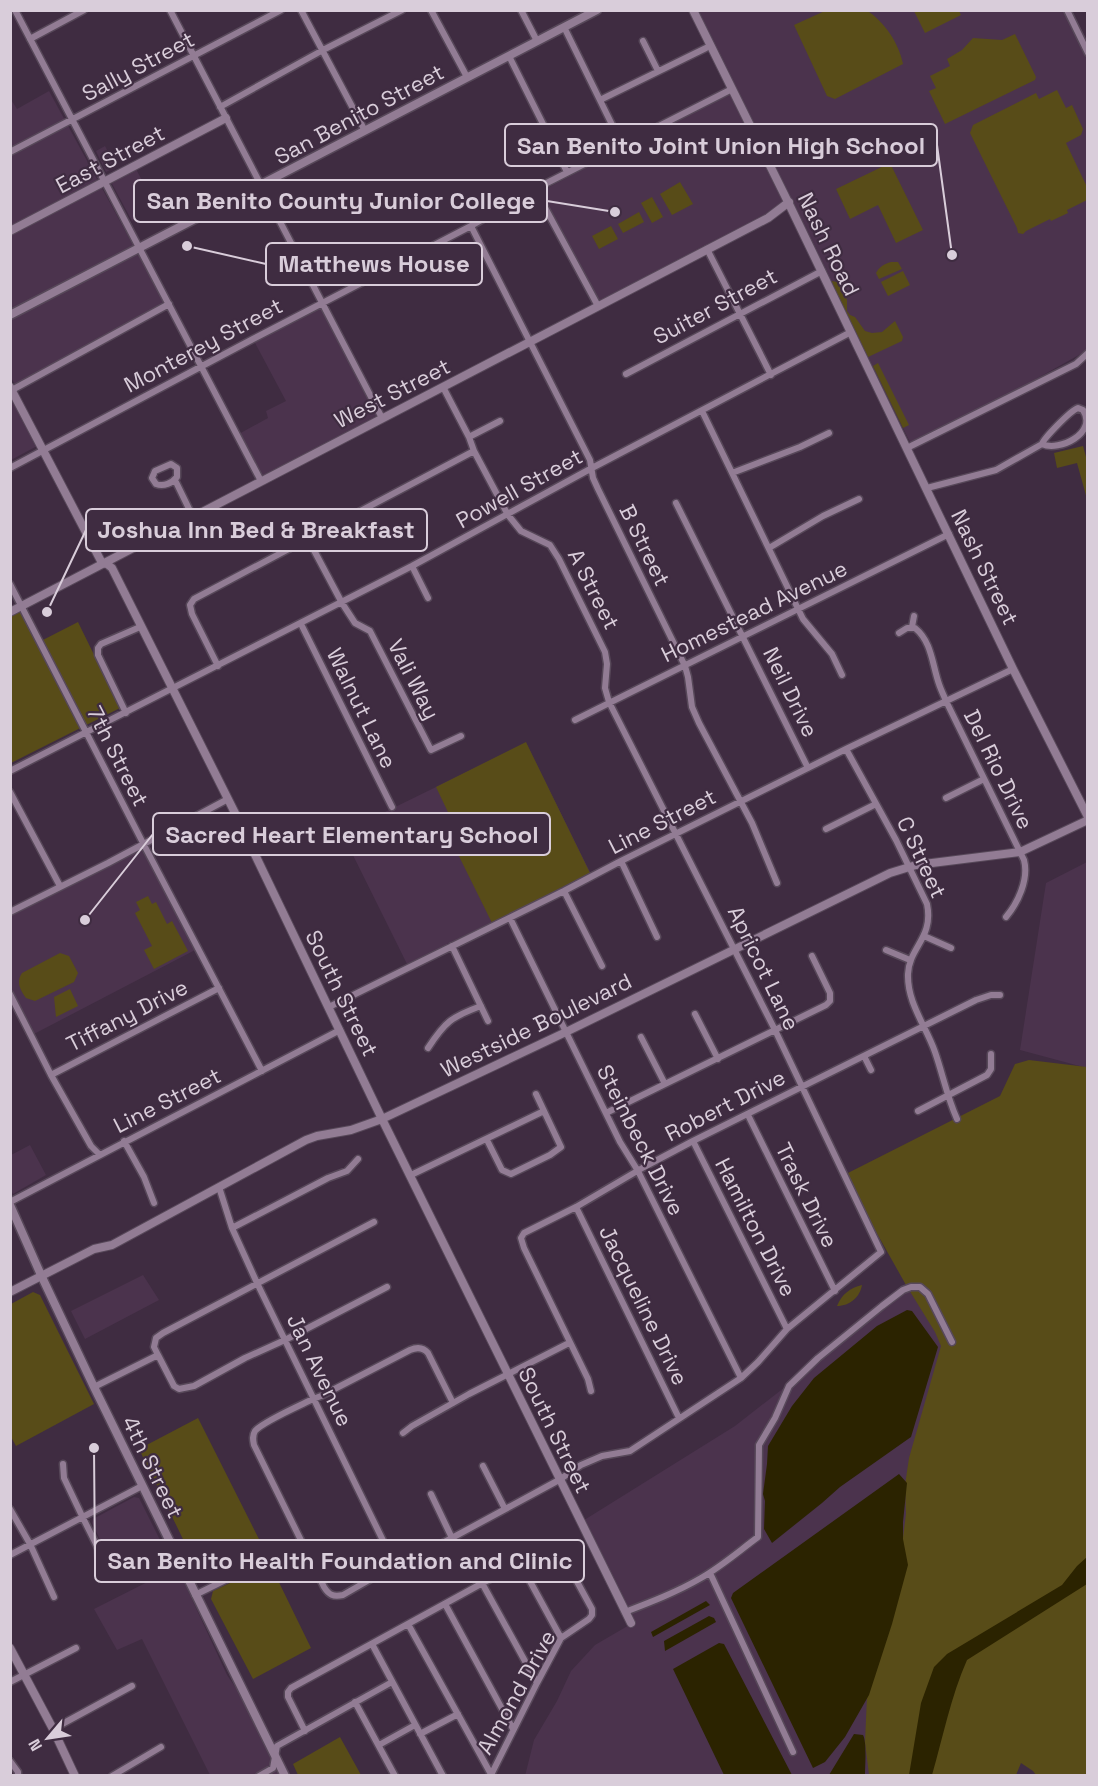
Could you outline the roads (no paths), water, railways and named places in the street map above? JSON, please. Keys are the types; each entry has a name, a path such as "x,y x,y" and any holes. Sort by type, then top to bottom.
{"main road":[{"name":"San Benito Street","path":"10,315 597,10"},
{"name":"4th Street","path":"10,1203 94,1387 285,1776"}],"street":[{"path":"15,10 261,481"},
{"path":"30,39 84,10"},
{"path":"170,10 382,418"},
{"name":"Sally Street","path":"10,152 281,10"},
{"path":"301,10 365,131"},
{"path":"220,106 322,50 402,10"},
{"path":"431,10 467,77"},
{"path":"521,10 537,41"},
{"name":"Nash Road","path":"693,10 851,332"},
{"path":"1067,10 1088,53"},
{"path":"564,27 622,145"},
{"path":"643,41 658,71"},
{"path":"600,100 706,48"},
{"path":"509,56 567,172"},
{"name":"Monterey Street","path":"10,468 471,226 567,172 732,89"},
{"name":"East Street","path":"10,231 226,118"},
{"path":"535,189 598,306"},
{"name":"West Street","path":"10,612 768,218 789,202"},
{"name":"B Street","path":"471,226 590,460 593,478 598,489 684,666 688,677 692,707 760,841 777,883"},
{"path":"707,249 771,375"},
{"name":"Suiter Street","path":"626,374 822,271"},
{"path":"11,389 169,304"},
{"name":"Powell Street","path":"10,771 342,603 851,332"},
{"name":"Nash Street","path":"851,332 1013,669 1088,818"},
{"path":"907,448 1076,364 1088,353"},
{"name":"A Street","path":"443,387 508,515 521,531 550,545 559,559 605,652 607,664 605,688 609,702"},
{"name":"South Street","path":"11,389 102,563 112,568 228,799 382,1119 631,1623"},
{"path":"927,488 996,470 1042,444 1043,440 1070,412 1078,408 1087,415 1085,429 1080,435 1062,444 1046,446 1042,444"},
{"path":"702,411 799,610 808,626 832,654 842,675"},
{"path":"469,437 500,421"},
{"path":"732,473 800,447 829,433"},
{"path":"218,666 192,614 190,608 192,601 474,451"},
{"path":"175,480 193,516"},
{"path":"770,548 823,516 859,499"},
{"name":"Neil Drive","path":"676,503 808,768"},
{"name":"Homestead Avenue","path":"575,720 949,534"},
{"path":"308,539 342,603"},
{"path":"412,566 428,598"},
{"name":"7th Street","path":"10,584 262,1071"},
{"name":"Vali Way","path":"342,603 355,623 370,631 431,750 461,736"},
{"path":"899,633 912,627 914,616"},
{"name":"Walnut Lane","path":"301,624 392,807"},
{"path":"126,713 98,655 98,648 101,644 141,627"},
{"name":"Del Rio Drive","path":"912,627 919,632 930,650 946,701 1020,852"},
{"name":"Line Street","path":"329,1007 846,749 1013,669"},
{"name":"Apricot Lane","path":"609,702 775,1030 880,1252 835,1291"},
{"name":"C Street","path":"846,749 910,866 928,909 928,922 924,936 910,960 908,987 915,1009 935,1050 957,1119"},
{"path":"946,798 984,779"},
{"path":"10,792 60,886"},
{"path":"10,912 103,866 228,799"},
{"path":"826,829 876,804"},
{"name":"Westside Boulevard","path":"10,1292 94,1249 112,1245 306,1140 351,1130 382,1119 566,1032 890,873 910,866 1020,852 1088,818"},
{"path":"1006,917 1015,906 1025,873 1025,864 1020,852"},
{"path":"621,861 657,937"},
{"path":"564,891 602,966"},
{"name":"Steinbeck Drive","path":"510,918 620,1142 638,1171 741,1378"},
{"path":"924,936 951,948"},
{"path":"452,946 488,1021"},
{"path":"886,950 910,960"},
{"path":"606,1113 826,1005 830,1001 830,993 812,956"},
{"name":"Tiffany Drive","path":"51,1075 219,988"},
{"path":"10,994 51,1075 91,1146 99,1154"},
{"name":"Robert Drive","path":"569,1343 525,1251 521,1238 524,1233 576,1207 693,1141 802,1086 982,997 1000,994"},
{"path":"428,1048 438,1032 452,1018 481,1006"},
{"path":"695,1014 717,1059"},
{"name":"Line Street","path":"10,1203 99,1154 340,1030"},
{"path":"641,1037 665,1084"},
{"path":"918,1110 987,1075 991,1069 991,1054"},
{"path":"864,1056 871,1070"},
{"path":"487,1140 502,1170 510,1174 550,1155 561,1147 536,1094"},
{"path":"411,1175 487,1140 544,1110"},
{"name":"Trask Drive","path":"748,1115 835,1291"},
{"path":"124,1141 144,1177 154,1203"},
{"name":"Hamilton Drive","path":"693,1141 787,1329"},
{"path":"232,1227 328,1178 347,1172 358,1159"},
{"name":"Jan Avenue","path":"219,1187 232,1227 257,1283 395,1565"},
{"name":"Jacqueline Drive","path":"576,1207 679,1418"},
{"path":"374,1222 163,1333 156,1338 154,1347 174,1386 186,1389 285,1341 387,1287"},
{"path":"625,1612 686,1586 710,1573 758,1537 759,1445 775,1418 789,1386 818,1358 882,1306 903,1290 911,1287 920,1287 928,1294 952,1342"},
{"path":"453,1403 428,1353 418,1347 262,1425 254,1432 254,1445 324,1587 332,1595 343,1595 395,1565 413,1559 560,1480 581,1466 602,1456 630,1451 741,1378 787,1329 835,1291"},
{"path":"403,1433 453,1403 569,1343 588,1379 591,1391"},
{"path":"94,1387 158,1355"},
{"path":"63,1464 64,1478 83,1518 100,1552 112,1565"},
{"path":"483,1466 505,1509"},
{"path":"10,1555 142,1486"},
{"path":"431,1494 452,1538"},
{"path":"10,1509 30,1544 54,1597"},
{"path":"195,1595 302,1542"},
{"name":"Almond Drive","path":"491,1775 561,1638 589,1619 592,1612 558,1546 552,1545 520,1563"},
{"path":"305,1731 289,1701 288,1692 303,1681 520,1563 561,1638"},
{"path":"710,1573 793,1752"},
{"path":"482,1583 537,1683"},
{"path":"445,1604 513,1729"},
{"path":"408,1624 491,1775"},
{"path":"372,1644 443,1776"},
{"path":"10,1648 75,1776"},
{"path":"10,1682 76,1648"},
{"path":"259,1776 273,1768 278,1746 392,1682"},
{"path":"53,1730 132,1686"},
{"path":"355,1702 395,1776"},
{"path":"420,1734 458,1714"},
{"path":"378,1745 415,1725"},
{"path":"112,1776 161,1747"},
{"path":"10,1761 18,1772 18,1776"}],"place":[{"name":"San Benito County Junior College","path":"615,212"},
{"name":"Matthews House","path":"187,246"},
{"name":"San Benito Joint Union High School","path":"952,255"},
{"name":"Joshua Inn Bed & Breakfast","path":"47,612"},
{"name":"Sacred Heart Elementary School","path":"85,920"},
{"name":"San Benito Health Foundation and Clinic","path":"94,1448"}]}
